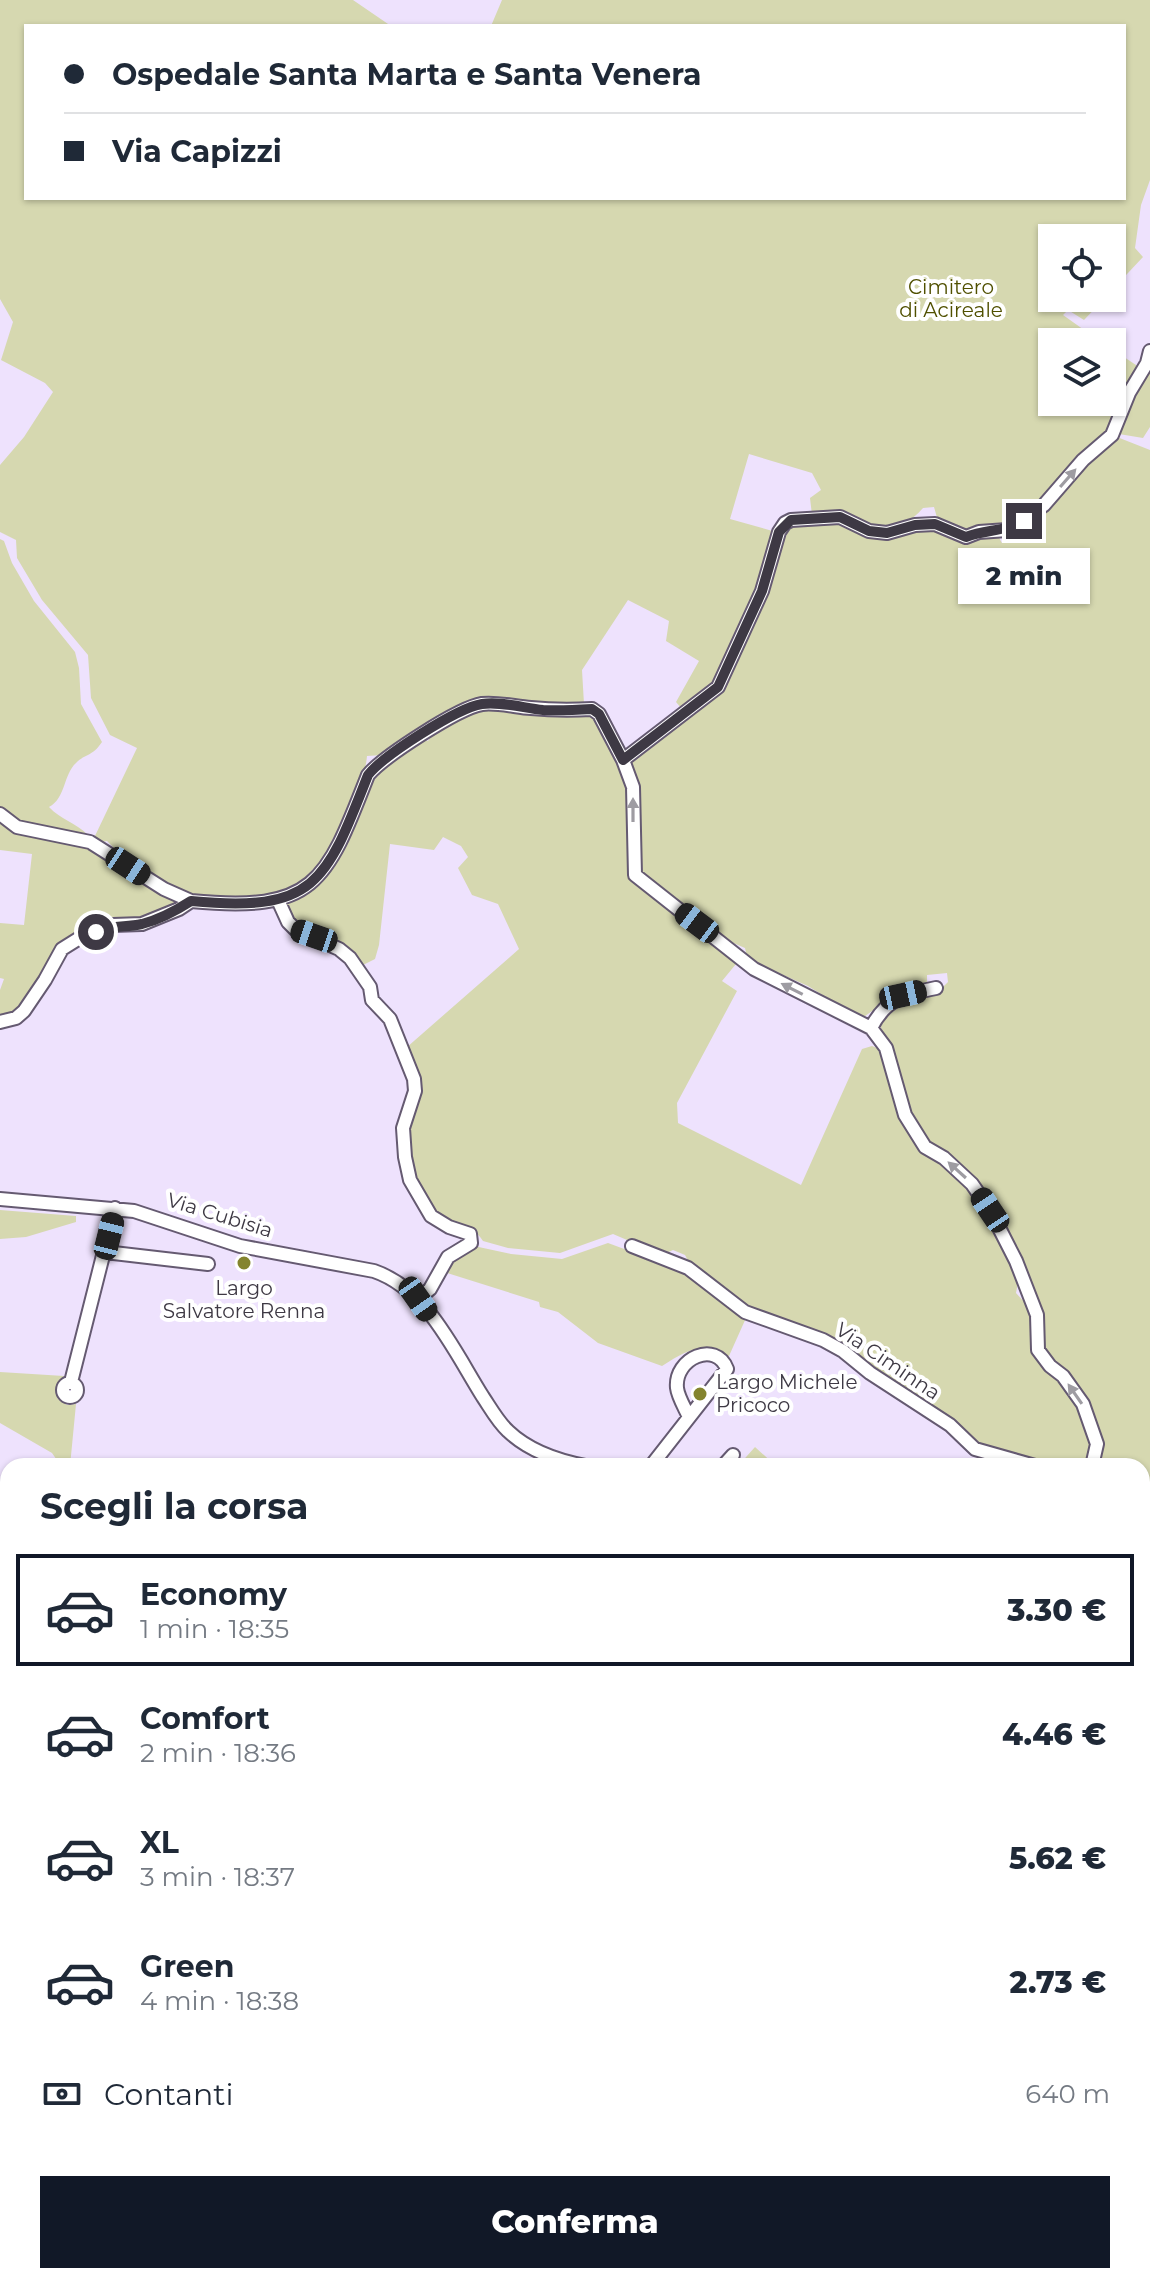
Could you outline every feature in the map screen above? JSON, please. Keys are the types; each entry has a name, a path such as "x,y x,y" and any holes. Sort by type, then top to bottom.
{"street":[{"path":"623,760 718,687 762,591 779,532 785,523 840,517 869,531 887,533 915,525 935,524 966,537 979,532 1007,530 1044,505 1083,460 1112,435 1150,351"},
{"path":"0,814 17,827 78,837 90,842 164,889 191,901 237,905 278,900 294,895 312,882 335,853 368,775 390,754 467,709 483,704 549,710 592,709 599,714 633,787 635,875 754,969 871,1028 886,1048 905,1115 925,1147 944,1158 972,1184 990,1210 1016,1261 1037,1315 1038,1350 1050,1366 1063,1376 1083,1404 1097,1444 1094,1458"},
{"path":"278,900 288,922 296,930 350,958 370,987 372,1000 390,1019 414,1079 415,1091 403,1128 410,1180 431,1216 449,1227 470,1234 471,1243 448,1257 430,1289 418,1299"},
{"path":"0,1022 16,1018 24,1011 62,949 113,925 142,924 191,901"},
{"path":"871,1028 877,1016 903,995 936,988"},
{"name":"Via Cubisia","path":"0,1199 115,1208 150,1215 240,1246 374,1271 391,1277 418,1299 508,1431 552,1458"},
{"path":"71,1382 115,1208"},
{"name":"Via Ciminna","path":"632,1246 688,1268 745,1312 823,1340 843,1351 870,1373 950,1425 975,1449 1007,1458"},
{"path":"105,1252 208,1264"},
{"path":"657,1458 727,1369 719,1359 696,1355 685,1363 678,1376 677,1390 689,1417"},
{"path":"730,1458 733,1455"}],"green space":[{"name":"Cimitero di Acireale","path":"0,0 353,0 388,24 24,24 24,200 1126,200 1126,24 492,24 502,0 1150,0 1150,180 1141,205 1135,248 1143,257 1126,275 1126,224 1038,224 1038,312 1066,312 1063,315 1081,328 1038,328 1038,416 1116,416 1108,431 1042,502 1007,525 959,531 938,521 934,507 923,508 912,518 886,527 856,525 812,515 810,498 821,490 812,473 749,454 730,519 776,532 758,590 712,686 682,709 676,702 699,661 666,641 669,621 628,600 582,670 584,704 551,706 492,700 383,755 367,756 362,781 327,859 311,878 280,894 223,900 186,893 155,880 112,852 113,847 107,841 94,838 137,748 110,735 91,698 88,655 42,600 17,558 16,540 0,532 0,465 24,437 53,392 45,383 1,360 13,322 0,299"},
{"path":"1071,312 1092,312 1084,320"},
{"path":"1126,358 1136,365 1137,374 1126,396"},
{"path":"1150,368 1150,427 1143,438 1119,434 1132,396"},
{"path":"1117,437 1150,450 1150,1458 1101,1458 1102,1441 1044,1352 1021,1260 986,1194 977,1181 930,1146 910,1116 893,1052 880,1026 881,1020 909,1000 940,990 948,982 947,973 927,975 927,985 900,991 861,1019 808,986 756,963 747,957 745,948 731,942 638,873 637,786 631,759 719,691 788,526 845,521 870,536 916,528 998,536 1002,543 1009,542 1012,532"},
{"path":"0,539 4,541 12,563 34,601 75,652 81,704 102,742 72,768 59,798 49,807 88,835 31,825 0,807"},
{"path":"484,708 551,714 592,713 628,785 633,878 723,947 724,953 736,964 722,981 737,991 677,1103 678,1123 801,1185 862,1049 872,1046 882,1050 901,1122 921,1152 943,1163 968,1186 987,1214 1019,1277 1016,1293 1027,1305 1033,1321 1036,1355 1049,1374 1060,1379 1080,1408 1078,1412 1088,1431 1090,1458 1020,1458 984,1449 866,1366 865,1360 854,1351 744,1307 707,1275 691,1266 685,1255 673,1250 662,1255 613,1234 560,1253 508,1248 483,1241 465,1226 442,1220 419,1188 410,1157 408,1135 413,1097 406,1048 519,949 498,904 472,895 458,868 468,857 461,846 443,837 434,850 390,844 379,945 375,959 361,966 294,922 285,904 303,894 374,773 423,739 428,741 434,732"},
{"path":"0,819 89,846 154,891 178,902 175,907 141,920 75,937 20,1009 6,1018 0,1014 0,990 4,979 0,978 0,923 24,925 32,854 0,850"},
{"path":"0,1210 76,1216 76,1222 26,1237 0,1239"},
{"path":"608,1243 689,1273 746,1318 729,1356 709,1350 694,1350 662,1366 598,1343 558,1312 540,1307 539,1302 444,1272 449,1263 474,1246 511,1254 562,1259"},
{"path":"0,1372 64,1376 57,1385 57,1398 67,1405 76,1404 71,1458 55,1458 0,1423"},
{"path":"755,1447 767,1458 745,1458"}],"place":[{"name":"Largo Salvatore Renna","path":"244,1263"},
{"name":"Largo Michele Pricoco","path":"700,1394"}],"route":[{"path":"96,932 113,925 142,924 191,901 237,905 271,902 294,895 312,882 335,853 368,775 376,765 467,709 483,704 549,710 592,709 599,714 623,760 718,687 762,591 779,532 791,520 840,517 869,531 887,533 915,525 935,524 966,537 979,532 1007,530 1024,521"}]}
